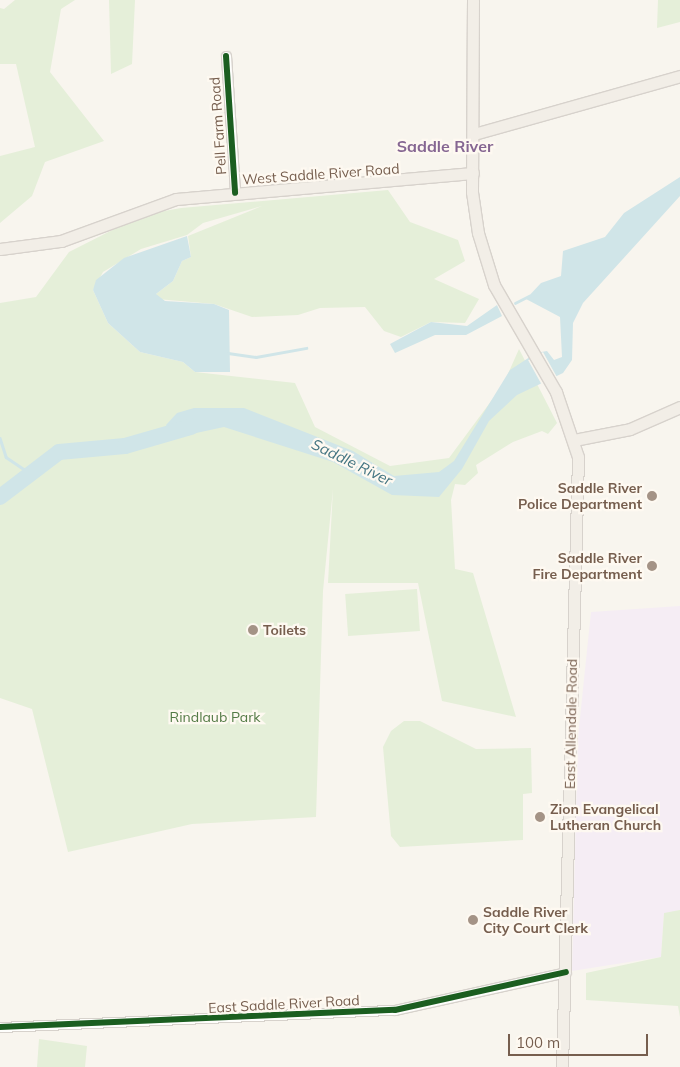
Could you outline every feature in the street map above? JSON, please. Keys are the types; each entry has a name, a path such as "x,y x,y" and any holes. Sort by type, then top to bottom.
{"main road":[{"path":"473,0 473,173"},
{"path":"474,134 680,76"},
{"name":"West Saddle River Road","path":"0,249 61,241 156,204 235,193 473,173"},
{"name":"East Allendale Road","path":"473,173 475,221 489,274 552,384 574,440 577,550 562,1067"},
{"path":"574,440 630,429 680,407"}],"street":[{"name":"Pell Farm Road","path":"226,56 235,193"},
{"name":"East Saddle River Road","path":"0,1027 395,1010 566,972"}],"shaded area":[{"path":"680,606 680,910 664,914 661,957 572,971 578,737 591,612"}],"green space":[{"path":"15,0 75,0 61,9 50,72 104,141 45,162 32,196 0,223 0,156 35,147 16,64 0,64 0,8 4,9"},
{"path":"109,0 135,0 132,64 111,74"},
{"path":"658,0 680,0 680,22 657,28"},
{"name":"Rindlaub Park","path":"388,190 410,222 458,240 465,261 434,279 479,299 465,323 431,322 401,337 384,331 365,307 320,308 298,315 252,317 214,304 157,299 156,294 173,281 182,261 191,257 188,236 262,206 203,223 187,235 141,249 103,272 93,290 108,323 140,352 183,362 195,372 295,383 315,427 390,466 449,458 503,385 519,349 557,423 548,434 542,431 513,442 476,465 478,473 465,485 455,484 451,500 455,569 473,573 516,717 442,701 418,583 328,583 333,489 323,591 316,817 192,824 68,852 32,709 0,698 0,303 36,297 69,252 142,215 181,208"},
{"path":"417,589 420,631 348,636 345,594"},
{"path":"404,721 420,721 476,749 531,748 532,793 523,794 523,840 400,847 391,836 383,747 391,731"},
{"path":"680,910 680,1017 678,1006 586,1000 586,973 661,957 664,913"},
{"path":"39,1039 87,1046 85,1067 37,1067"}],"water":[{"path":"680,177 680,196 583,303 573,323 572,360 563,373 517,395 489,421 462,469 439,497 392,495 333,462 224,427 173,438 166,425 177,413 194,408 244,408 353,451 394,476 439,472 454,461 510,370 536,353 547,351 554,360 562,357 560,317 526,299 541,283 561,276 563,251 605,237 624,213"},
{"path":"187,236 191,257 182,261 173,281 156,294 165,301 214,304 229,310 230,372 195,372 183,362 140,352 108,323 93,290 96,280 124,258"},
{"path":"497,305 502,316 466,335 435,335 395,353 390,344 431,322 467,326"}],"pier":[{"path":"543,352 558,379 543,387 528,360"}],"waterway":[{"path":"515,303 529,296"},
{"path":"228,353 256,357 306,348"},
{"name":"Saddle River","path":"0,497 59,452 125,446 191,427"},
{"path":"0,438 6,457 30,473"}],"cycle path":[{"path":"226,56 235,193"},
{"path":"0,1027 395,1010 566,972"}],"place":[{"name":"Saddle River Police Department","path":"652,496"},
{"name":"Saddle River Fire Department","path":"652,566"},
{"name":"Toilets","path":"253,630"},
{"name":"Zion Evangelical Lutheran Church","path":"540,817"},
{"name":"Saddle River City Court Clerk","path":"473,920"}],"district":[{"name":"Saddle River","path":"445,146"}]}
